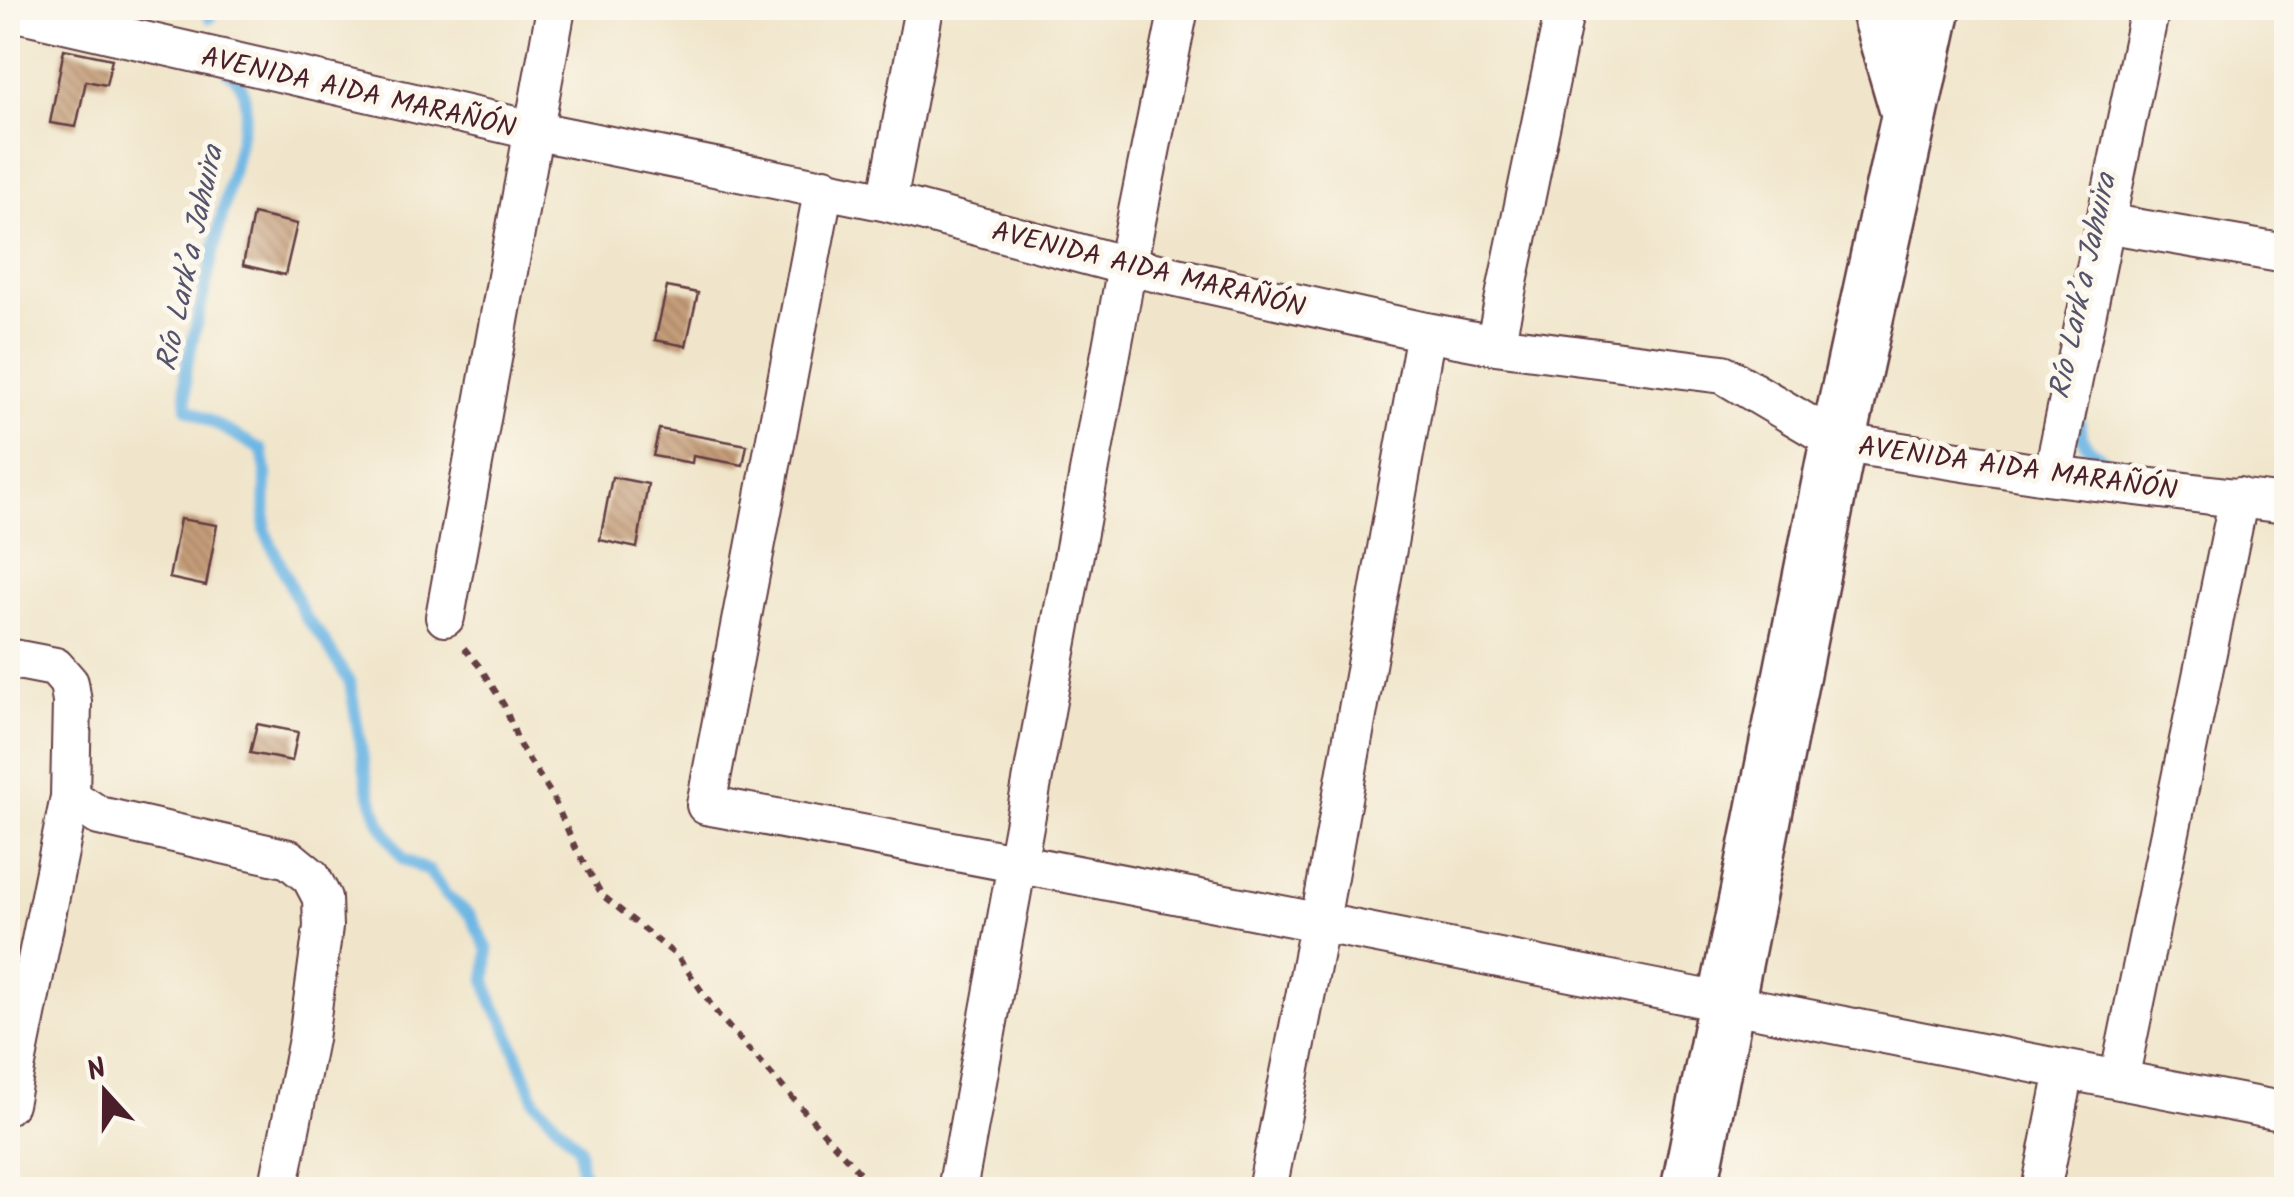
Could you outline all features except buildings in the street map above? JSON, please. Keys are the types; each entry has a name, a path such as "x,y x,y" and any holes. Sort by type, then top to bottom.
{"street":[{"path":"445,618 556,8"},
{"path":"887,202 924,8"},
{"path":"957,1190 1127,266 1179,8"},
{"path":"1495,346 1565,8"},
{"path":"1878,8 1910,115"},
{"path":"1689,1190 1838,442 1934,8"},
{"path":"2053,476 2150,8"},
{"name":"AVENIDA AIDA MARAÑÓN","path":"8,10 532,130 887,202 1127,266 1426,332 1495,346 1722,374 1838,442 2053,476 2286,504"},
{"path":"824,188 706,805 1320,921 1725,1005 2286,1112"},
{"path":"2105,224 2286,254"},
{"path":"1267,1190 1320,921 1426,332"},
{"path":"2119,1080 2240,497"},
{"path":"8,658 55,667 68,683 72,702 70,798 8,1104"},
{"path":"70,798 99,816 289,859 312,877 322,898 323,927 308,1039 278,1190"},
{"path":"2041,1190 2065,1071"}],"path":[{"path":"445,618 456,640 480,667 504,705 520,746 552,795 575,848 602,895 678,957 719,1016 875,1190"}],"waterway":[{"name":"Río Lark’a Jahuira","path":"206,8 210,18"},
{"name":"Río Lark’a Jahuira","path":"228,72 240,84 246,113 185,373 187,408 262,450 266,471 265,531 305,617 350,683 368,788 380,823 403,859 429,871 446,895 470,915 488,950 486,980 493,1005 504,1021 535,1101 579,1147 581,1169 594,1190"},
{"name":"Río Lark’a Jahuira","path":"2080,423 2088,446 2124,469"}]}
